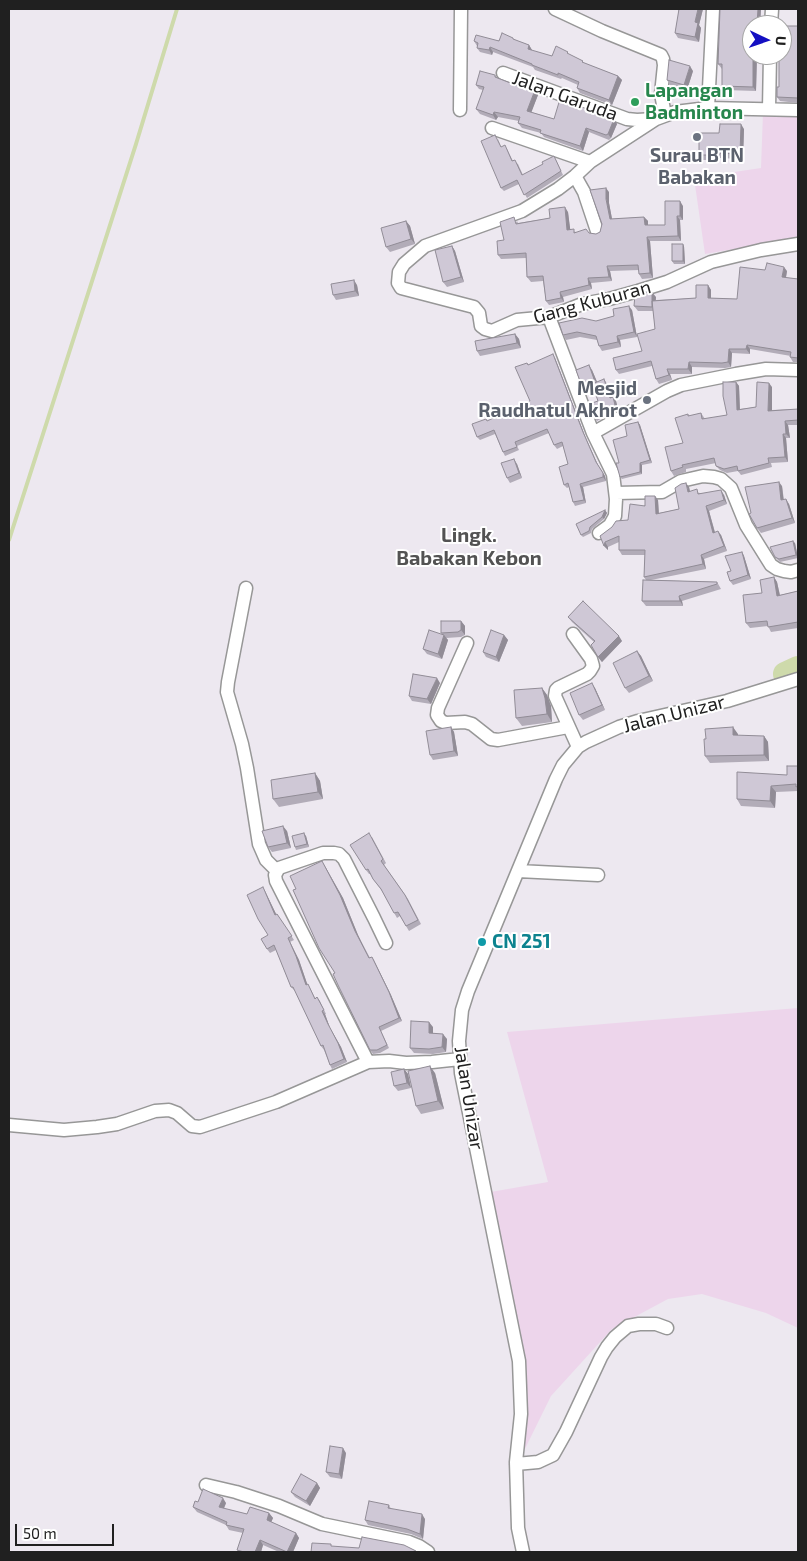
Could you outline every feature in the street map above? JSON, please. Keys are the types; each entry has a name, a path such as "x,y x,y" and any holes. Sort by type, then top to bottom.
{"street":[{"path":"460,110 461,9"},
{"path":"555,9 661,55 664,65 661,117"},
{"path":"708,108 713,9"},
{"path":"769,109 770,65"},
{"name":"Jalan Garuda","path":"503,73 627,119 647,120 684,110 708,108 798,110"},
{"name":"Jalan Garuda","path":"401,288 398,283 399,272 404,264 424,246 522,210 558,189 590,162 661,117"},
{"path":"492,128 590,162"},
{"path":"575,176 584,192 597,231"},
{"name":"Gang Kuburan","path":"401,288 474,307 479,313 481,326 488,331 492,331 517,320 549,317 582,304 609,300 638,291 682,276 712,262 761,250 798,244"},
{"path":"549,317 593,433 612,474 616,493 616,512 610,526 599,533"},
{"path":"593,433 681,385 766,369 798,370"},
{"path":"616,493 662,492 681,481 703,476 721,479 731,488 746,525 771,565 784,571 798,570"},
{"path":"246,588 227,692 242,744 259,844 266,860 277,871"},
{"path":"467,644 438,708 437,715 441,721 446,723 464,722 472,724 491,739 498,740 573,736 555,696 556,690 586,674 591,670 593,664 573,634"},
{"name":"Jalan Unizar","path":"523,1552 518,1528 516,1464 521,1414 519,1361 464,1088 459,1033 462,1010 468,991 563,765 573,736 727,701 798,679"},
{"path":"368,1062 276,881 275,875 277,871 286,865 323,853 339,854 344,859 386,943"},
{"path":"518,871 598,875"},
{"path":"9,1125 64,1130 96,1127 117,1124 155,1110 169,1110 178,1112 192,1126 200,1126 276,1102 368,1062 389,1061 406,1063 460,1059"},
{"path":"516,1464 534,1462 554,1455 601,1358 614,1337 628,1326 639,1324 656,1324 667,1328"},
{"path":"206,1485 279,1506 322,1524 409,1542 428,1552"}],"shaded area":[{"path":"763,113 798,114 798,238 705,254 694,178 761,168"},
{"path":"798,1008 798,1328 766,1313 702,1294 668,1299 612,1329 551,1396 518,1463 515,1335 485,1193 548,1182 507,1032"}],"building":[{"path":"679,9 698,9 695,22 698,23 695,37 675,33"},
{"path":"720,9 758,9 758,15 742,15 742,65 753,65 753,87 722,86 722,64 718,64"},
{"path":"792,26 798,26 798,98 777,97 777,87 779,87 779,65 792,65"},
{"path":"502,33 529,45 528,49 552,56 556,46 582,62 618,76 609,100 577,88 579,82 558,73 558,75 490,47 489,50 477,48 478,43 474,41 476,35 499,41"},
{"path":"669,60 690,66 684,85 667,80"},
{"path":"480,71 495,75 495,77 518,86 519,84 535,90 527,111 554,119 560,99 614,119 608,134 586,128 580,146 540,133 541,130 518,123 520,117 494,112 493,115 476,109 484,87 476,85"},
{"path":"720,124 741,124 740,154 715,153 715,155 699,155 699,133 719,133"},
{"path":"495,135 501,147 505,145 512,161 515,160 522,175 554,156 561,171 524,195 517,180 501,188 481,141"},
{"path":"606,188 610,219 644,217 645,225 665,225 665,201 680,201 680,216 677,216 678,236 647,237 650,273 639,274 638,265 607,266 609,277 588,278 589,285 560,292 561,298 546,301 543,276 527,277 526,253 498,255 497,241 504,240 500,222 514,217 516,224 550,218 549,209 565,207 567,230 574,229 574,233 586,229 589,233 596,234 600,232 602,224 590,190"},
{"path":"406,221 411,239 386,247 381,228"},
{"path":"672,244 683,244 683,261 672,261"},
{"path":"452,246 461,277 443,282 435,250"},
{"path":"767,263 784,267 782,277 798,279 798,358 790,357 791,352 747,345 746,349 729,349 728,362 689,362 688,369 667,369 669,375 656,379 651,361 616,370 613,358 642,351 637,334 655,329 652,301 696,298 696,285 708,285 708,298 737,299 740,267 765,270"},
{"path":"354,280 355,291 333,295 331,284"},
{"path":"652,292 652,307 634,306 635,295"},
{"path":"629,306 634,332 617,336 618,342 599,346 596,336 577,332 563,335 559,323 582,318 596,321 614,316 613,309"},
{"path":"515,334 517,343 477,351 475,341"},
{"path":"553,354 583,432 603,473 603,477 580,484 584,500 573,502 568,483 564,485 559,467 568,464 562,442 554,445 547,429 515,442 517,447 503,452 494,430 477,437 472,424 486,419 487,421 530,401 515,367 527,363 528,365"},
{"path":"589,365 594,379 581,384 576,370"},
{"path":"604,379 610,398 613,397 615,405 594,417 589,404 598,401 592,384"},
{"path":"723,382 736,382 737,410 756,407 757,382 769,383 768,411 798,409 798,420 785,421 786,434 783,434 785,457 768,458 769,463 738,471 737,466 724,469 716,466 714,458 682,465 683,467 671,471 665,447 683,443 675,418 701,413 702,419 727,415 723,396"},
{"path":"638,422 650,460 640,463 640,472 620,477 616,463 619,463 613,440 627,436 625,425"},
{"path":"514,459 519,473 507,478 501,463"},
{"path":"779,482 781,500 786,499 792,518 757,528 749,514 751,513 745,487"},
{"path":"686,483 688,492 697,489 698,494 721,490 724,500 706,506 713,533 718,531 724,546 701,555 703,564 644,577 645,550 619,550 619,536 605,542 604,546 600,536 612,527 616,521 628,520 630,504 645,506 645,496 655,496 656,514 679,509 675,488"},
{"path":"605,510 602,517 590,527 589,531 581,535 576,524"},
{"path":"793,541 796,555 779,559 775,557 770,547"},
{"path":"742,552 748,575 730,581 727,572 731,571 725,556"},
{"path":"774,577 777,596 798,591 798,622 768,627 767,621 746,623 743,595 762,593 760,580"},
{"path":"643,580 717,582 717,584 679,596 680,601 642,601"},
{"path":"583,601 619,636 598,657 591,645 595,641 568,617"},
{"path":"441,621 461,621 461,630 458,632 441,633"},
{"path":"429,630 444,635 438,654 423,649"},
{"path":"491,630 504,635 496,657 483,652"},
{"path":"637,651 649,676 625,688 613,663"},
{"path":"413,674 437,678 427,699 409,696"},
{"path":"592,683 602,705 579,715 570,693"},
{"path":"542,688 547,714 516,718 514,690"},
{"path":"451,727 454,751 430,755 426,731"},
{"path":"733,727 733,735 764,736 764,755 705,756 705,729"},
{"path":"787,766 798,766 798,786 796,787 796,784 771,786 770,801 737,799 737,772 787,775"},
{"path":"315,773 318,792 273,799 271,780"},
{"path":"283,826 287,843 268,847 262,831"},
{"path":"304,833 307,844 295,847 292,836"},
{"path":"369,833 383,859 381,861 405,895 418,920 406,926 398,912 394,913 381,889 350,845"},
{"path":"322,861 369,958 372,957 399,1018 379,1027 387,1045 377,1050 370,1050 333,974 335,973 319,948 293,890 296,889 290,876"},
{"path":"263,887 275,915 277,914 292,936 288,938 306,985 308,984 315,999 317,997 338,1043 344,1059 330,1065 323,1045 321,1046 293,987 291,987 274,945 267,949 261,939 268,935 247,895"},
{"path":"411,1021 429,1022 429,1033 443,1034 442,1047 429,1049 410,1048"},
{"path":"430,1066 438,1101 416,1106 408,1071"},
{"path":"404,1069 407,1083 394,1086 391,1072"},
{"path":"330,1446 343,1448 339,1474 326,1472"},
{"path":"301,1474 317,1483 306,1501 291,1492"},
{"path":"203,1489 223,1498 219,1507 247,1514 250,1507 269,1513 267,1520 296,1533 287,1552 260,1540 255,1552 237,1550 244,1529 226,1525 227,1522 193,1507 195,1501 198,1502"},
{"path":"369,1501 389,1505 388,1508 422,1514 420,1534 407,1529 365,1520"},
{"path":"362,1537 404,1545 416,1551 311,1552 312,1543 359,1548"}],"waterway":[{"path":"9,540 136,144 177,9"},
{"path":"785,674 798,668"}],"place":[{"name":"Lapangan Badminton","path":"635,102"},
{"name":"Surau BTN Babakan","path":"697,137"},
{"name":"Mesjid Raudhatul Akhrot","path":"647,400"},
{"name":"CN 251","path":"482,942"}],"district":[{"name":"Lingk. Babakan Kebon","path":"469,546"}]}
